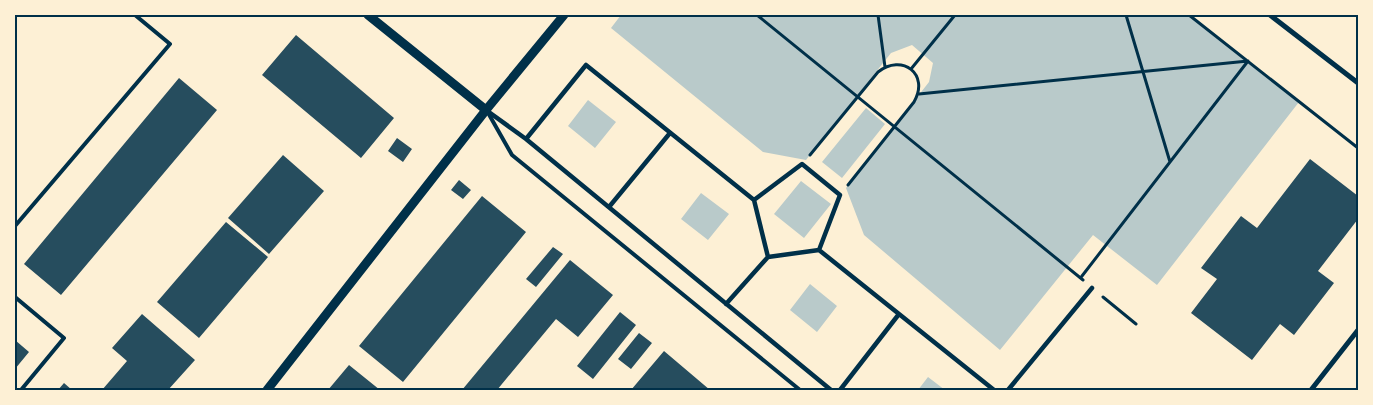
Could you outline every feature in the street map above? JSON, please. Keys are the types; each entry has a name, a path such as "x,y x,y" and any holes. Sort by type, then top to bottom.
{"street":[{"path":"368,15 609,207 831,390"},
{"path":"267,390 486,110 564,15"},
{"path":"1270,15 1358,83"},
{"path":"526,140 586,65 754,200 768,257"},
{"path":"609,207 670,133"},
{"path":"754,200 802,164 840,195 819,250"},
{"path":"726,304 768,257 819,250 994,390"},
{"path":"1008,390 1092,288"},
{"path":"840,390 899,314"},
{"path":"1311,390 1358,330"}],"lane":[{"path":"15,226 170,44 135,15"},
{"path":"486,110 512,155 800,390"},
{"path":"15,297 64,338 21,390"}],"path":[{"path":"758,15 1136,324"},
{"path":"878,15 885,67"},
{"path":"911,69 955,15"},
{"path":"1126,15 1170,162"},
{"path":"1189,15 1358,148"},
{"path":"919,94 1248,62"},
{"path":"1080,278 1248,62"},
{"path":"802,164 878,72 894,64 903,65 911,69 917,76 920,85 919,94 840,195"}],"shaded area":[{"path":"621,15 1189,15 1299,102 1157,285 1093,235 1000,350 864,235 846,188 929,82 933,63 912,45 891,53 806,160 763,152 611,28"},
{"path":"588,100 616,122 595,148 568,126"},
{"path":"866,108 885,124 842,178 822,162"},
{"path":"801,181 831,204 804,238 774,214"},
{"path":"701,193 729,214 708,240 681,219"},
{"path":"810,284 837,306 817,332 790,310"},
{"path":"928,377 945,390 918,390"}],"building":[{"path":"296,35 394,118 361,158 262,75"},
{"path":"179,78 217,110 61,295 24,264"},
{"path":"397,138 412,149 403,162 388,151"},
{"path":"283,155 324,191 269,254 228,218"},
{"path":"1310,159 1358,196 1358,219 1318,271 1334,283 1294,335 1280,324 1252,360 1191,313 1217,279 1201,268 1241,216 1257,228"},
{"path":"459,180 471,190 463,199 451,190"},
{"path":"482,196 526,232 403,382 359,346"},
{"path":"226,222 268,257 199,338 157,302"},
{"path":"553,247 563,254 536,287 526,279"},
{"path":"570,260 613,295 578,337 556,319 497,390 462,390"},
{"path":"620,312 636,325 593,379 577,366"},
{"path":"142,314 195,360 168,390 102,390 127,361 112,348"},
{"path":"639,333 652,343 631,369 618,359"},
{"path":"15,340 29,352 15,369"},
{"path":"664,351 710,390 631,390"},
{"path":"349,365 380,390 328,390"},
{"path":"64,383 72,390 58,390"}]}
